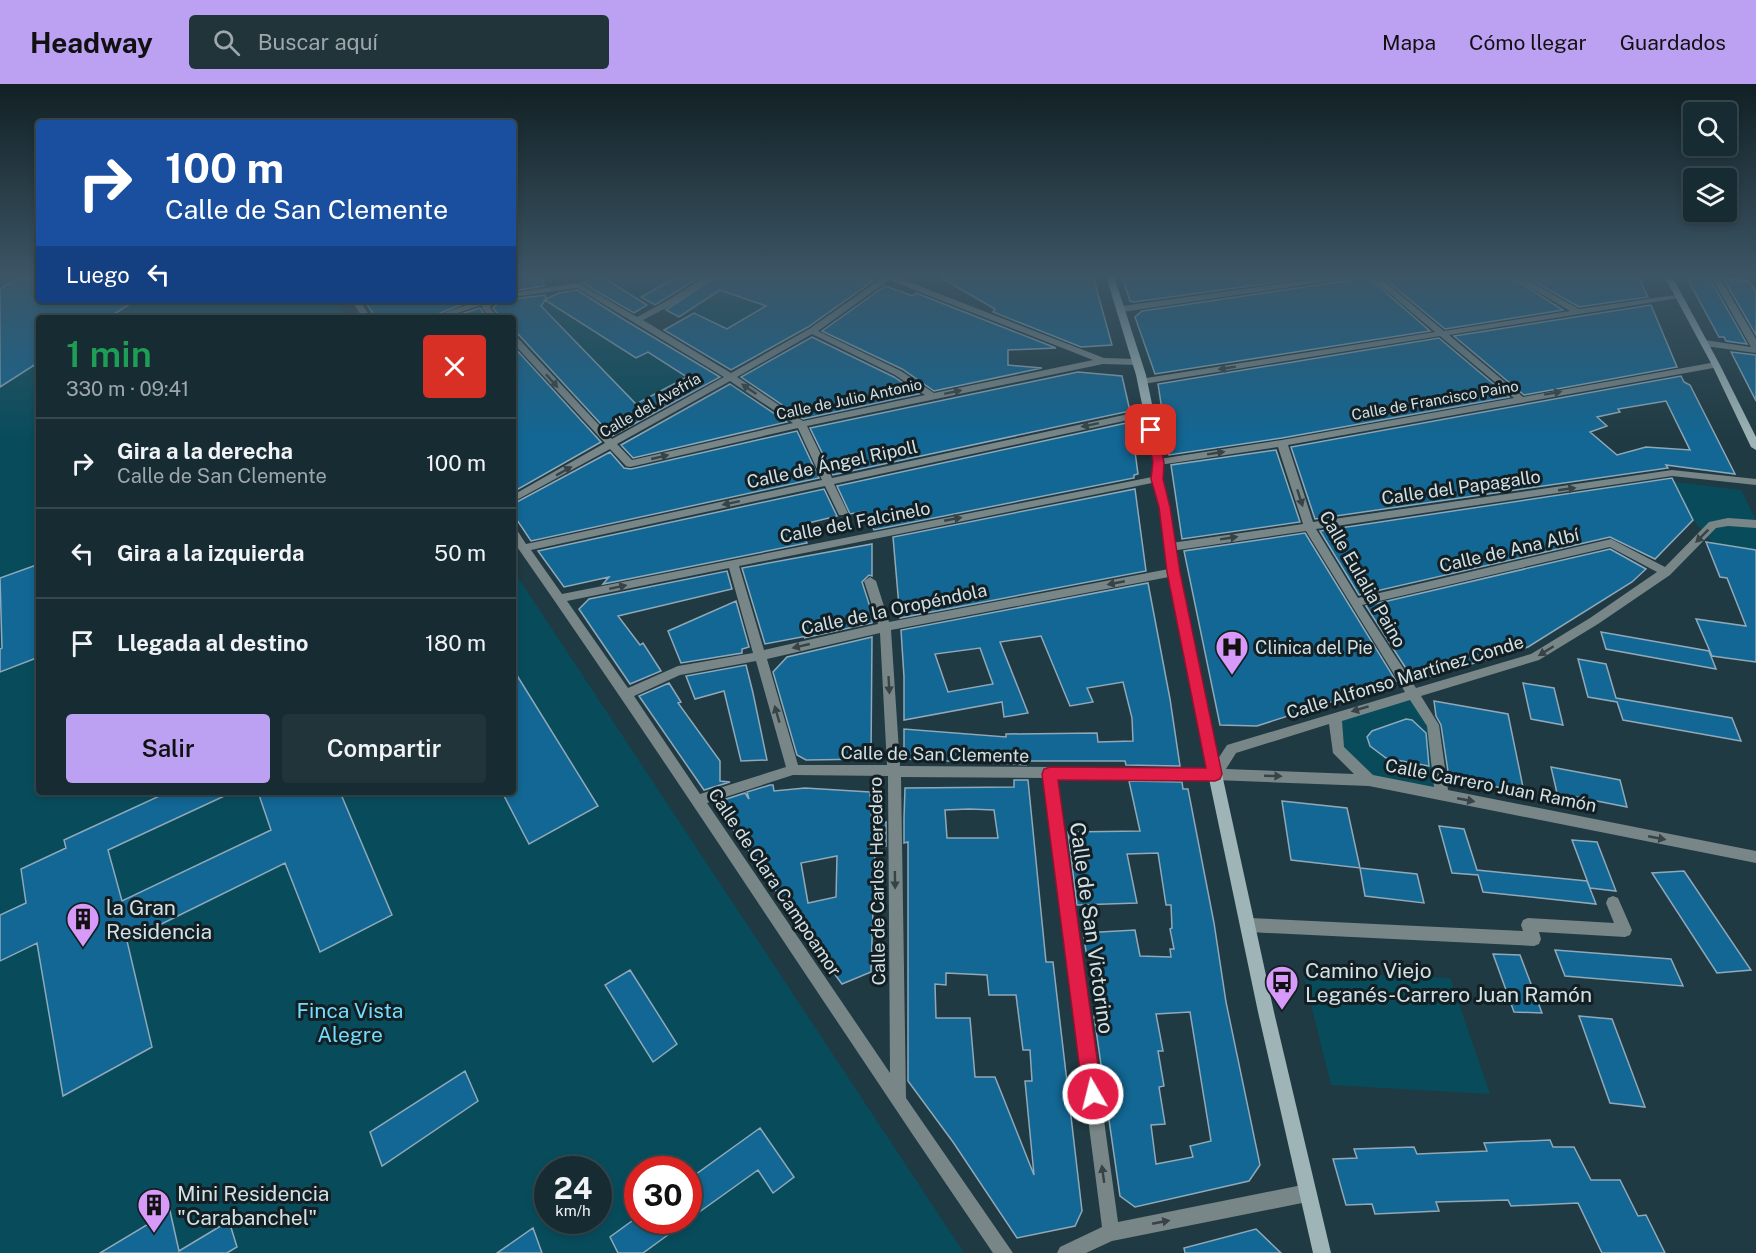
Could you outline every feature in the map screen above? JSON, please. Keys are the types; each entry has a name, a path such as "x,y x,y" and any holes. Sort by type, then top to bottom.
{"street":[{"path":"654,331 731,377 801,424 843,513"},
{"path":"812,331 898,373 932,396"},
{"name":"Calle del Avefría","path":"516,497 812,331"},
{"path":"1025,331 1103,361 1138,362"},
{"path":"1129,331 1143,381 1147,413 1158,462 1157,479 1165,507 1174,572 1215,774 1322,1253"},
{"path":"1439,331 1520,399"},
{"path":"1143,381 1463,331"},
{"path":"1698,331 1756,447"},
{"path":"1746,331 1756,348"},
{"path":"516,341 610,445"},
{"path":"1705,343 1756,348"},
{"name":"Calle de Julio Antonio","path":"610,445 630,464 801,424 1103,361"},
{"name":"Calle de Francisco Paino","path":"1158,462 1282,443 1716,365"},
{"name":"Calle de Ángel Ripoll","path":"524,548 1147,413"},
{"name":"Calle Eulalia Paino","path":"1282,443 1309,526 1433,725 1442,796"},
{"name":"Calle del Papagallo","path":"1171,547 1672,473 1756,482"},
{"name":"Calle del Falcinelo","path":"560,598 1157,479"},
{"name":"Calle Alfonso Martínez Conde","path":"1215,774 1232,749 1535,657 1594,621 1666,572 1713,525 1728,522 1756,524"},
{"name":"Calle de Clara Campoamor","path":"516,537 626,694 898,1100 1004,1253"},
{"name":"Calle de Ana Albí","path":"1355,603 1611,543 1666,572"},
{"path":"733,563 793,770"},
{"name":"Calle de la Oropéndola","path":"626,694 678,671 760,656 885,627 1174,572"},
{"name":"Calle de Carlos Heredero","path":"870,581 885,627 894,772 898,1100"},
{"path":"1335,717 1338,749 1369,780"},
{"name":"Calle de San Clemente","path":"696,801 793,770 1215,774"},
{"name":"Calle de San Victorino","path":"1050,774 1111,1232"},
{"name":"Calle Carrero Juan Ramón","path":"1215,774 1369,780 1756,857"},
{"path":"1249,925 1534,939 1528,925 1625,930 1613,903"},
{"path":"1066,1253 1111,1232 1307,1193"}],"green space":[{"name":"Finca Vista Alegre","path":"0,331 36,331 36,795 516,795 516,575 964,1253 0,1253"},
{"path":"565,331 592,331 596,333 601,331 623,331 623,350 636,358 648,351 687,377 636,404"},
{"path":"696,331 749,331 705,354 683,342 696,335"},
{"path":"1675,482 1741,490 1756,520 1756,550 1713,543 1693,520"},
{"path":"1412,694 1433,725 1442,796 1369,780 1338,749 1335,717"},
{"path":"1303,972 1450,978 1490,1094 1331,1085"}],"building":[{"path":"0,331 36,331 36,364 0,387"},
{"path":"516,331 565,331 636,404 687,377 648,352 636,358 593,331 642,331 720,377 612,436"},
{"path":"665,331 802,331 731,370"},
{"path":"822,331 1012,331 1056,348 1008,350 1008,365 1042,368 934,391 902,369"},
{"path":"1040,331 1108,331 1112,345 1081,347"},
{"path":"1140,331 1430,331 1155,374"},
{"path":"1489,331 1662,331 1677,367 1524,395 1454,336"},
{"path":"1716,331 1739,331 1747,344 1726,341 1724,337 1719,337"},
{"path":"812,337 894,377 919,394 803,419 741,377"},
{"path":"1439,338 1509,397 1282,438 1169,455 1158,384"},
{"path":"516,349 601,442 516,490"},
{"path":"1731,352 1756,355 1756,401"},
{"path":"1078,372 1122,376 1130,411 833,475 810,428"},
{"path":"1681,376 1684,382 1690,385 1735,474 1666,465 1668,468 1315,519 1291,447","holes":["1666,401 1690,450 1646,447 1617,455 1590,432 1607,426 1597,417 1620,412 1618,409"]},
{"path":"730,384 787,422 633,458 621,445"},
{"path":"1131,422 1138,474 1134,475 1134,478 874,530 865,511 850,514 837,486"},
{"path":"797,431 819,478 531,541 516,518 516,502 610,452 624,468 631,469"},
{"path":"1276,450 1300,522 1182,539 1171,465"},
{"path":"1672,478 1693,520 1655,559 1610,537 1359,595 1320,531"},
{"path":"824,489 837,516 800,525 807,543 603,584 609,577 564,587 538,551"},
{"path":"1135,489 1146,571 900,618 893,537"},
{"path":"1305,533 1396,681 1257,726 1220,725 1184,551"},
{"path":"1706,542 1756,550 1756,662 1712,656 1696,619 1746,626 1727,578 1720,577"},
{"path":"872,544 872,576 869,575 862,582 872,613 872,623 765,644 742,568"},
{"path":"1610,549 1646,569 1632,582 1528,647 1414,681 1366,606"},
{"path":"36,565 36,658 0,672 0,649 2,648 0,578"},
{"path":"727,571 732,589 618,616 640,645 643,643 661,671 630,684 579,609 589,599"},
{"path":"1148,583 1180,766 1126,765 1125,761 1026,761 1026,765 904,759 904,729 1006,737 1006,734 1097,733 1098,742 1133,741 1132,718 1123,682 1087,688 1093,702 1070,706 1041,636 1000,642 1028,713 1004,717 1002,702 904,720 901,630","holes":["980,648 993,684 948,692 935,654"]},
{"path":"736,601 749,647 742,649 742,653 681,663 668,631"},
{"path":"1601,632 1709,651 1716,669 1606,649"},
{"path":"872,637 871,759 806,760 797,755 773,672 787,657"},
{"path":"1578,659 1606,664 1616,698 1732,718 1741,741 1623,720 1617,702 1588,697"},
{"path":"746,665 767,760 741,761 724,691 695,699 686,676"},
{"path":"516,674 598,806 529,844 504,795 516,795"},
{"path":"669,683 681,702 678,703 720,761 720,781 730,782 704,790 639,696"},
{"path":"1523,683 1554,688 1563,725 1531,719"},
{"path":"1434,701 1508,714 1524,792 1449,778 1441,725 1436,716"},
{"path":"1406,719 1412,720 1426,733 1429,766 1386,758 1370,746 1367,737 1372,731"},
{"path":"1551,767 1620,780 1627,807 1557,793"},
{"path":"1014,780 1028,780 1046,962 1053,962 1082,1211 1075,1226 1017,1238 953,1142 908,1081 908,842 904,843 905,788 1014,787","holes":["945,810 994,810 998,838 947,838","946,973 987,975 989,995 1016,995 1023,1050 1030,1050 1032,1081 1025,1081 1034,1175 995,1077 975,1077 970,1018 936,1018 935,984 946,985"]},
{"path":"1129,781 1182,782 1183,789 1188,789 1214,923 1226,1002 1260,1165 1249,1181 1135,1207 1120,1196 1094,1016 1102,1016 1098,985 1094,957 1087,957 1083,933 1135,930 1140,956 1171,957 1170,949 1174,949 1170,929 1172,928 1171,905 1166,905 1158,853 1127,854 1137,903 1077,905 1068,832 1140,831","holes":["1190,1012 1211,1141 1190,1146 1193,1157 1156,1164 1151,1125 1165,1124 1159,1087 1164,1086 1158,1051 1163,1051 1156,1014"]},
{"path":"773,785 774,791 805,788 870,792 872,825 886,822 886,846 875,848 871,972 842,984 714,803 745,793 749,799 747,792","holes":["837,856 836,897 808,903 801,863"]},
{"name":"la Gran Residencia","path":"162,795 227,795 108,850 122,901 271,830 259,795 341,795 392,915 320,952 285,863 127,941 152,1047 63,1096 37,943 0,961 0,915 26,903 21,869 66,848 64,840"},
{"path":"1282,801 1347,808 1360,868 1291,860"},
{"path":"1439,826 1464,829 1477,870 1587,881 1596,904 1483,892 1478,875 1452,873"},
{"path":"1572,840 1597,842 1616,891 1590,888"},
{"path":"1360,868 1417,874 1424,903 1365,896"},
{"path":"1684,871 1751,970 1717,973 1652,873"},
{"path":"1555,950 1671,959 1683,986 1565,976"},
{"path":"1493,954 1520,955 1542,1013 1514,1012"},
{"path":"630,970 677,1044 653,1062 605,985"},
{"path":"1579,1016 1612,1019 1645,1107 1610,1103"},
{"path":"465,1071 478,1101 382,1166 370,1132"},
{"path":"760,1128 794,1177 773,1193 758,1170 702,1210 702,1170"},
{"path":"1550,1140 1553,1147 1574,1147 1591,1180 1620,1180 1638,1216 1646,1215 1665,1253 1602,1253 1578,1203 1511,1206 1508,1200 1436,1202 1439,1211 1375,1214 1372,1204 1346,1205 1333,1159 1357,1158 1354,1149 1414,1147 1417,1154 1487,1151 1484,1143"},
{"name":"Mini Residencia \"Carabanchel\"","path":"170,1211 179,1251 229,1221 237,1247 227,1253 100,1253"},
{"path":"624,1227 624,1234 669,1234 643,1253 618,1253 610,1237"},
{"path":"533,1228 542,1253 497,1253"},
{"path":"1256,1229 1281,1253 1185,1253 1184,1248"}],"place":[{"name":"Clinica del Pie","path":"1232,676"},
{"name":"la Gran Residencia","path":"83,948"},
{"name":"Camino Viejo Leganés-Carrero Juan Ramón","path":"1282,1011"},
{"name":"Mini Residencia \"Carabanchel\"","path":"154,1234"}],"route":[{"path":"1093,1094 1050,774 1215,774 1174,572 1165,507 1157,479 1158,462 1151,430"}]}
